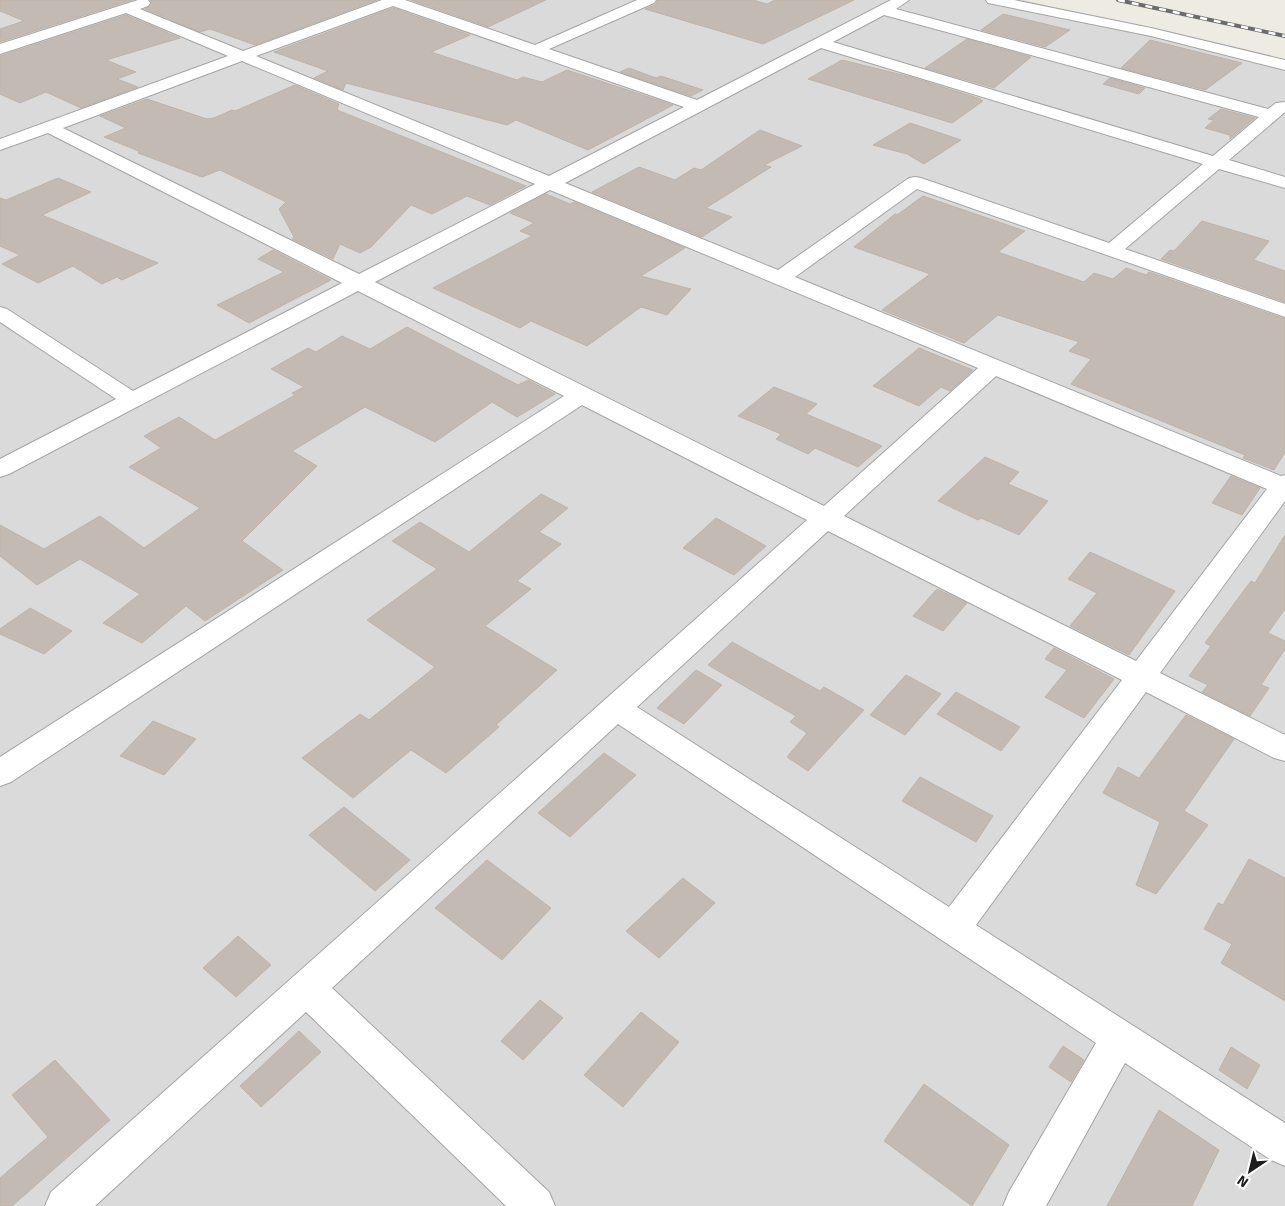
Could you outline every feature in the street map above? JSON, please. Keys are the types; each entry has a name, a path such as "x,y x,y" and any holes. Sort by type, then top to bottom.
{"street":[{"path":"0,48 151,0"},
{"path":"0,145 393,0 698,106"},
{"path":"535,50 649,0"},
{"path":"0,468 902,0"},
{"path":"993,0 1151,32 1285,65"},
{"path":"126,8 1284,485 953,929"},
{"path":"883,10 1271,115"},
{"path":"820,42 1285,182"},
{"path":"1111,251 1285,103"},
{"path":"49,127 1285,749"},
{"path":"780,278 914,182 1285,311"},
{"path":"0,313 132,400"},
{"path":"65,1206 994,366"},
{"path":"0,773 582,395"},
{"path":"616,708 1285,1146"},
{"path":"306,988 535,1206"},
{"path":"1023,1206 1119,1038"}],"shaded area":[{"path":"0,0 1024,0 1285,65 1285,1206 0,1206"}],"building":[{"path":"0,0 132,0 0,42 0,29 24,21 0,11"},
{"path":"150,0 377,0 255,45 210,29 200,32 145,9 152,4"},
{"path":"411,0 546,0 488,27"},
{"path":"658,0 753,0 767,4 775,0 854,0 763,44 645,9 655,5"},
{"path":"393,8 470,35 431,52 517,80 523,77 542,82 567,70 673,105 588,150 516,120 507,125 346,83 343,90 314,78 328,71 274,52"},
{"path":"1003,14 1070,30 1045,47 981,30"},
{"path":"126,15 180,38 106,60 136,72 117,79 138,87 81,108 46,92 20,103 0,94 0,56"},
{"path":"967,39 1031,57 994,88 925,68"},
{"path":"1150,40 1242,63 1205,90 1121,68"},
{"path":"842,60 911,77 983,101 952,123 808,79"},
{"path":"629,68 656,78 661,76 703,90 691,96 620,72"},
{"path":"1110,78 1145,88 1139,94 1103,84"},
{"path":"295,85 339,104 337,110 526,186 490,205 467,196 432,214 411,205 371,247 360,253 340,244 333,259 292,239 294,237 279,209 286,202 220,170 202,177 138,153 141,152 104,137 126,128 100,116 147,99 207,119 232,110 235,111"},
{"path":"1221,109 1255,118 1230,139 1230,135 1205,128 1214,120 1208,119"},
{"path":"910,123 961,140 924,164 907,154 873,145"},
{"path":"760,130 802,146 764,165 771,167 706,208 732,217 702,237 592,192 639,167 675,180 694,168 701,170"},
{"path":"58,178 91,192 42,215 158,263 122,280 117,277 102,284 73,266 38,283 2,264 20,255 0,246 0,198 6,200"},
{"path":"546,194 570,204 574,202 685,248 641,276 691,289 667,315 641,307 587,346 531,321 520,328 433,288 532,236 520,231 534,223 510,213"},
{"path":"923,196 1025,231 998,252 1084,282 1094,273 1113,279 1126,268 1146,275 1149,272 1285,319 1285,452 1274,470 1243,458 1245,455 1071,384 1091,359 1069,351 1079,342 998,315 964,343 882,310 930,274 854,247 895,214 897,215"},
{"path":"1202,221 1269,241 1254,260 1285,271 1285,302 1161,259 1170,250 1174,251"},
{"path":"273,250 331,280 249,323 217,305 284,272 258,259"},
{"path":"407,327 518,385 528,380 555,394 517,417 492,402 435,442 365,407 292,451 317,466 242,541 283,570 205,621 186,606 142,643 103,623 140,594 80,559 37,585 0,556 0,525 44,549 100,516 144,548 200,508 129,467 161,448 144,436 179,417 215,440 295,395 292,393 304,387 271,369 308,348 316,352 342,336 370,349"},
{"path":"919,348 973,370 950,391 941,387 919,406 873,386"},
{"path":"774,387 817,404 806,414 882,446 858,467 815,448 808,454 776,439 781,434 738,416"},
{"path":"985,457 1019,472 1008,484 1048,501 1019,535 981,518 978,520 938,501"},
{"path":"1231,476 1260,488 1242,515 1212,503"},
{"path":"541,494 568,508 539,532 561,544 517,581 531,589 485,626 557,670 496,725 499,727 446,773 411,750 353,798 302,758 360,714 369,720 435,667 367,620 437,569 392,541 420,522 469,552"},
{"path":"716,518 766,546 734,575 683,548"},
{"path":"1285,535 1285,609 1268,633 1285,641 1285,649 1261,685 1269,688 1250,716 1202,692 1208,685 1189,676 1211,646 1205,643 1251,581 1255,583"},
{"path":"1090,552 1175,591 1129,655 1070,626 1097,593 1068,579"},
{"path":"937,589 967,603 943,631 913,616"},
{"path":"30,608 72,631 44,654 0,634 0,629"},
{"path":"732,642 820,691 824,687 864,710 808,771 787,757 807,733 790,722 796,716 708,665"},
{"path":"1054,648 1114,679 1084,718 1045,697 1067,670 1045,659"},
{"path":"696,670 722,685 684,724 657,708"},
{"path":"906,675 941,694 905,735 870,715"},
{"path":"956,692 1020,727 1001,751 937,714"},
{"path":"1186,715 1234,739 1184,811 1208,825 1156,894 1136,885 1160,822 1103,793 1118,767 1139,778"},
{"path":"153,721 196,739 164,775 120,756"},
{"path":"604,753 636,775 570,837 538,813"},
{"path":"920,777 993,816 976,842 902,801"},
{"path":"344,807 410,860 375,891 309,835"},
{"path":"1249,859 1285,878 1285,1001 1221,963 1232,944 1204,929 1218,903 1223,905"},
{"path":"487,860 551,908 502,960 435,908"},
{"path":"683,878 715,903 659,958 626,931"},
{"path":"238,936 271,965 236,997 203,968"},
{"path":"540,1000 563,1018 523,1060 501,1041"},
{"path":"641,1012 679,1042 623,1107 584,1075"},
{"path":"299,1031 321,1052 261,1107 240,1086"},
{"path":"1063,1046 1084,1060 1071,1082 1049,1067"},
{"path":"1231,1047 1260,1065 1247,1089 1219,1070"},
{"path":"55,1060 110,1120 12,1206 0,1206 0,1178 48,1137 12,1095"},
{"path":"924,1084 1009,1145 972,1206 884,1141"},
{"path":"1159,1110 1219,1150 1192,1206 1107,1206"}],"railway":[{"path":"1118,0 1285,36"}]}
